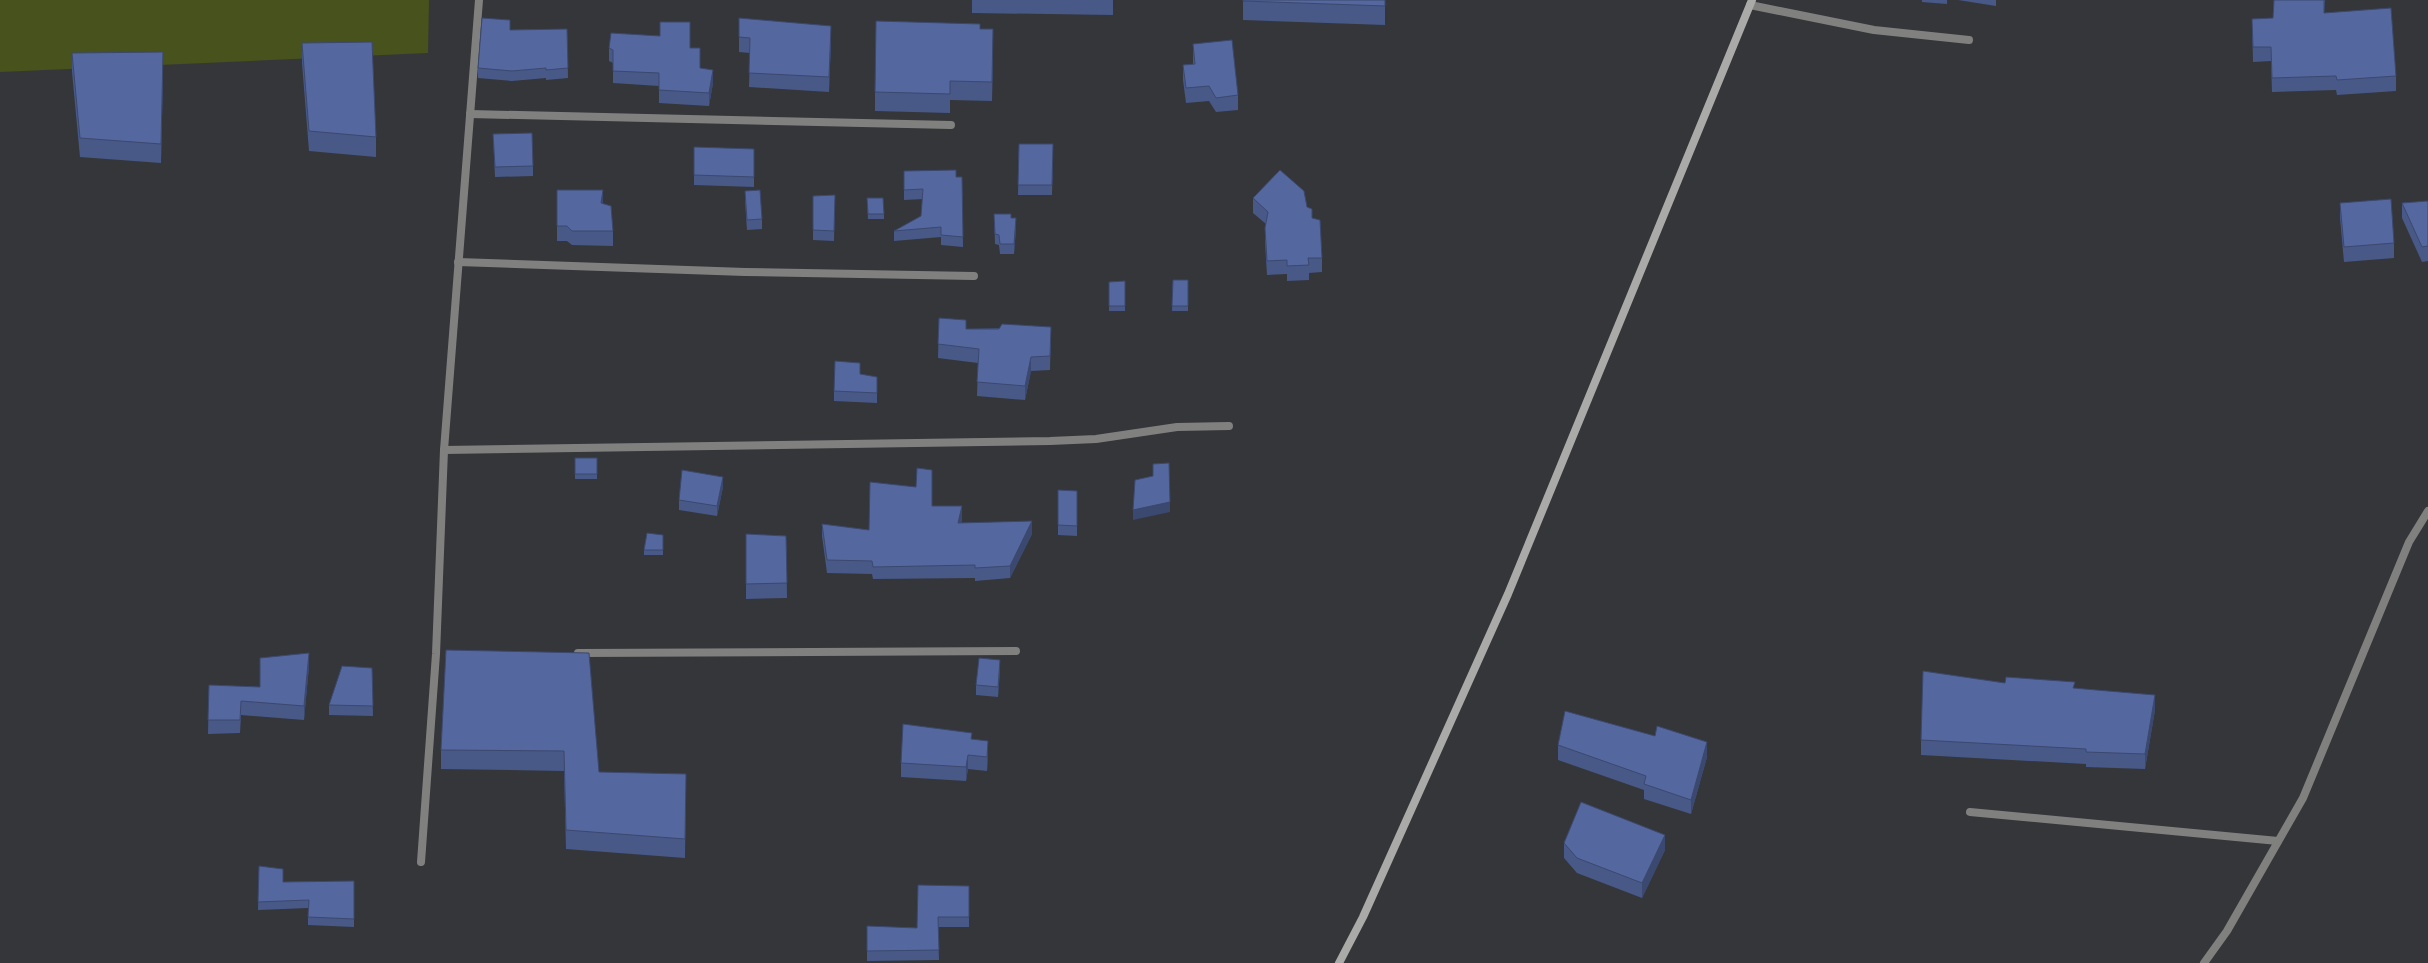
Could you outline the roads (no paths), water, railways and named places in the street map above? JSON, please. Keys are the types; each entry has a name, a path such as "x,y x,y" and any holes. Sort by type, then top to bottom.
{"street":[{"path":"421,862 440,654 444,450 479,0"},
{"path":"1340,963 1363,917 1508,594 1751,3 1874,30 1969,40"},
{"path":"470,114 951,125"},
{"path":"458,262 745,272 974,276"},
{"path":"444,450 1050,441 1096,439 1177,427 1229,426"},
{"path":"2204,963 2227,931 2303,798 2409,542 2428,512"},
{"path":"570,653 1016,651"},
{"path":"1970,812 2278,841"}]}
